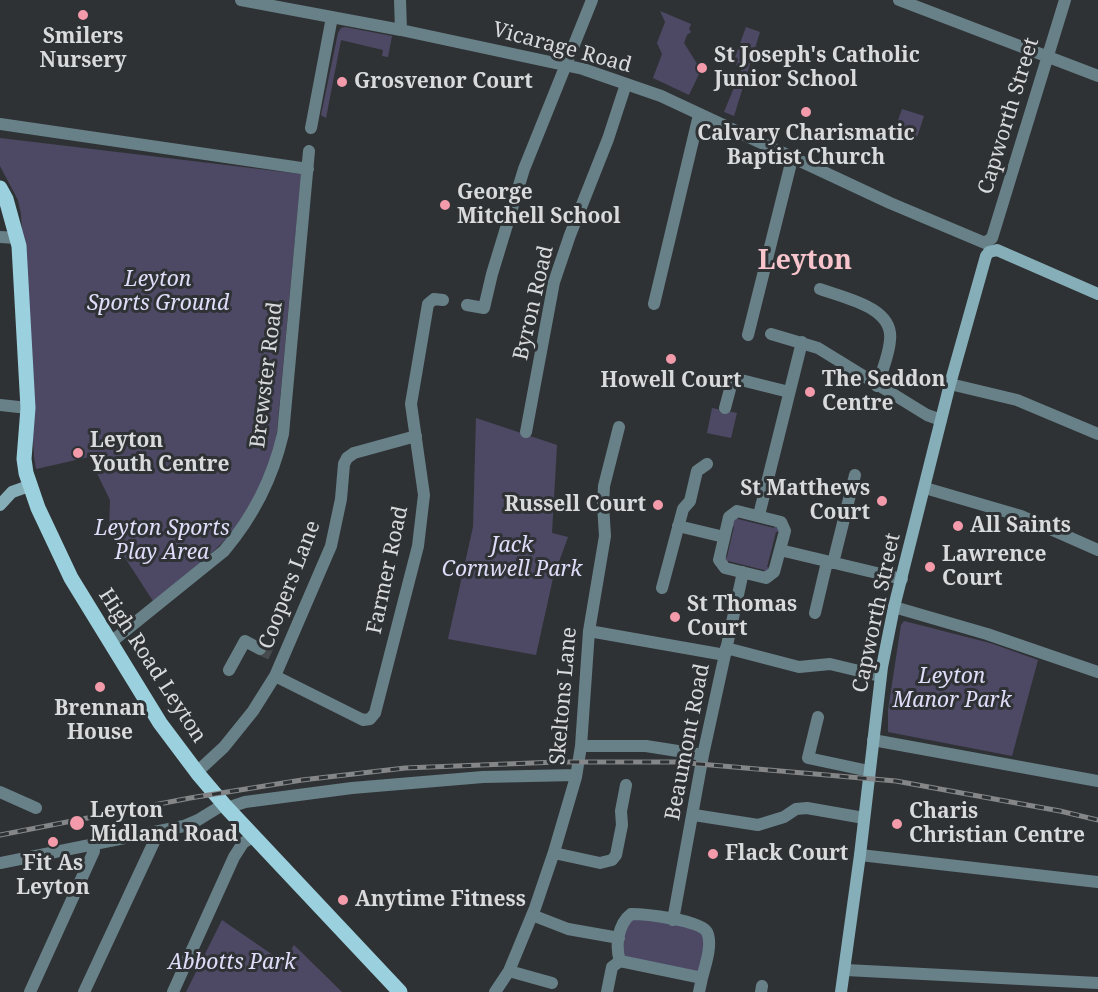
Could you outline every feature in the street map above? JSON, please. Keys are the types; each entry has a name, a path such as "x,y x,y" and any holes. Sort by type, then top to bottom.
{"main road":[{"name":"High Road Leyton","path":"0,188 6,199 17,238 27,408 24,459 29,486 71,578 160,723 197,772 225,806 400,992"}],"street":[{"name":"Vicarage Road","path":"241,0 401,30 567,65 661,96 792,159 1098,294"},
{"path":"399,0 401,30"},
{"path":"467,305 484,308 524,170 592,0"},
{"path":"899,0 1098,76"},
{"name":"Capworth Street","path":"841,992 846,970 880,676 894,608 950,384 986,256 1065,0"},
{"path":"311,128 332,17"},
{"name":"Byron Road","path":"526,432 554,282 608,139 626,84"},
{"path":"654,304 699,115"},
{"path":"0,124 308,169"},
{"name":"Brewster Road","path":"110,643 224,551 242,527 271,476 283,434 309,151"},
{"path":"792,159 758,332 818,348 877,386 927,415 941,420"},
{"path":"0,237 17,238"},
{"path":"819,289 874,309 887,323 890,343 877,386"},
{"name":"Farmer Road","path":"274,676 363,720 370,719 375,713 418,546 424,495 411,404 428,304 434,299 443,300"},
{"path":"759,515 802,342"},
{"path":"725,408 733,378 789,393"},
{"path":"950,384 1017,400 1098,434"},
{"path":"0,405 27,408"},
{"name":"Skeltons Lane","path":"495,992 509,971 532,915 554,853 576,775 581,746 588,631 605,536 604,486 619,427"},
{"name":"Coopers Lane","path":"197,772 224,747 253,711 274,676 277,658 331,546 341,499 344,464 347,458 354,453 416,436"},
{"path":"662,588 683,509 690,501 698,471 707,464"},
{"path":"815,613 855,476"},
{"path":"0,505 12,492 29,486"},
{"path":"925,488 1021,516 1098,550"},
{"path":"737,511 781,522 785,531 774,572 765,578 725,568 719,560 724,537 729,516 737,511"},
{"path":"678,526 724,537"},
{"path":"780,550 902,579"},
{"name":"Beaumont Road","path":"673,920 694,815 703,755 743,572"},
{"path":"894,608 987,634 1098,672"},
{"path":"588,631 726,652 799,666 830,664 880,676"},
{"path":"229,670 245,641 260,649"},
{"path":"818,717 808,758 869,771"},
{"path":"873,740 1098,781"},
{"path":"581,746 646,746 703,755"},
{"path":"0,863 191,824 225,806 245,802 352,788 483,777 576,775"},
{"path":"554,853 600,863 612,860 616,855 622,825 621,811 626,785"},
{"path":"0,792 36,807"},
{"path":"694,815 759,825 784,817 796,809 807,808 864,818"},
{"path":"84,992 153,844 154,832"},
{"path":"173,992 234,857 243,843 254,836"},
{"path":"30,992 94,851 93,844"},
{"path":"860,855 1098,882"},
{"path":"620,961 617,952 619,938 624,920 631,914 699,925 707,932 709,943 699,992"},
{"path":"532,915 568,929 619,938"},
{"path":"607,992 612,967 620,961 702,978"},
{"path":"846,970 1098,983"},
{"path":"509,971 552,982"}],"green space":[{"path":"660,11 691,24 689,29 691,32 684,43 701,70 689,95 653,78 662,54 657,43 665,22"},
{"path":"746,27 760,32 734,116 724,112 742,68 736,65 738,59 735,57"},
{"path":"341,28 392,36 388,57 382,56 383,50 341,40 326,118 321,115 338,33"},
{"path":"902,109 924,116 917,137 895,129"},
{"name":"Leyton Sports Ground","path":"0,138 301,174 276,441 269,464 255,498 236,528 207,557 153,601 109,533 110,500 89,457 36,469 21,214 18,200 0,166"},
{"path":"712,408 737,413 731,438 707,433"},
{"name":"Jack Cornwell Park","path":"476,418 557,445 552,533 568,537 553,578 536,655 448,639 473,527"},
{"path":"739,516 738,519 774,528 775,524 777,525 779,532 776,532 767,567 771,568 764,573 764,570 728,561 727,564 723,557 727,557 734,527 730,525 732,519"},
{"name":"Leyton Manor Park","path":"904,621 990,643 1038,660 1012,756 888,732 888,710 901,625"},
{"path":"631,914 707,932 702,978 620,961 619,938"},
{"name":"Abbotts Park","path":"222,920 283,962 294,945 342,992 186,992"}],"tunnel":[{"path":"260,649 273,655"}],"railway":[{"path":"0,835 190,798 302,780 405,768 557,762 676,762 896,781 1098,820"}],"place":[{"name":"Smilers Nursery","path":"83,15"},
{"name":"St Joseph's Catholic Junior School","path":"702,68"},
{"name":"Grosvenor Court","path":"342,82"},
{"name":"Calvary Charismatic Baptist Church","path":"806,112"},
{"name":"George Mitchell School","path":"445,205"},
{"name":"Howell Court","path":"671,359"},
{"name":"The Seddon Centre","path":"810,392"},
{"name":"Leyton Youth Centre","path":"78,453"},
{"name":"St Matthews Court","path":"882,501"},
{"name":"Russell Court","path":"658,505"},
{"name":"All Saints","path":"958,526"},
{"name":"Lawrence Court","path":"930,567"},
{"name":"St Thomas Court","path":"675,617"},
{"name":"Brennan House","path":"100,687"},
{"name":"Leyton Midland Road","path":"77,823"},
{"name":"Charis Christian Centre","path":"897,824"},
{"name":"Fit As Leyton","path":"53,842"},
{"name":"Flack Court","path":"713,854"},
{"name":"Anytime Fitness","path":"343,900"}],"district":[{"name":"Leyton","path":"805,261"}],"park label":[{"name":"Leyton Sports Play Area","path":"162,541"}]}
